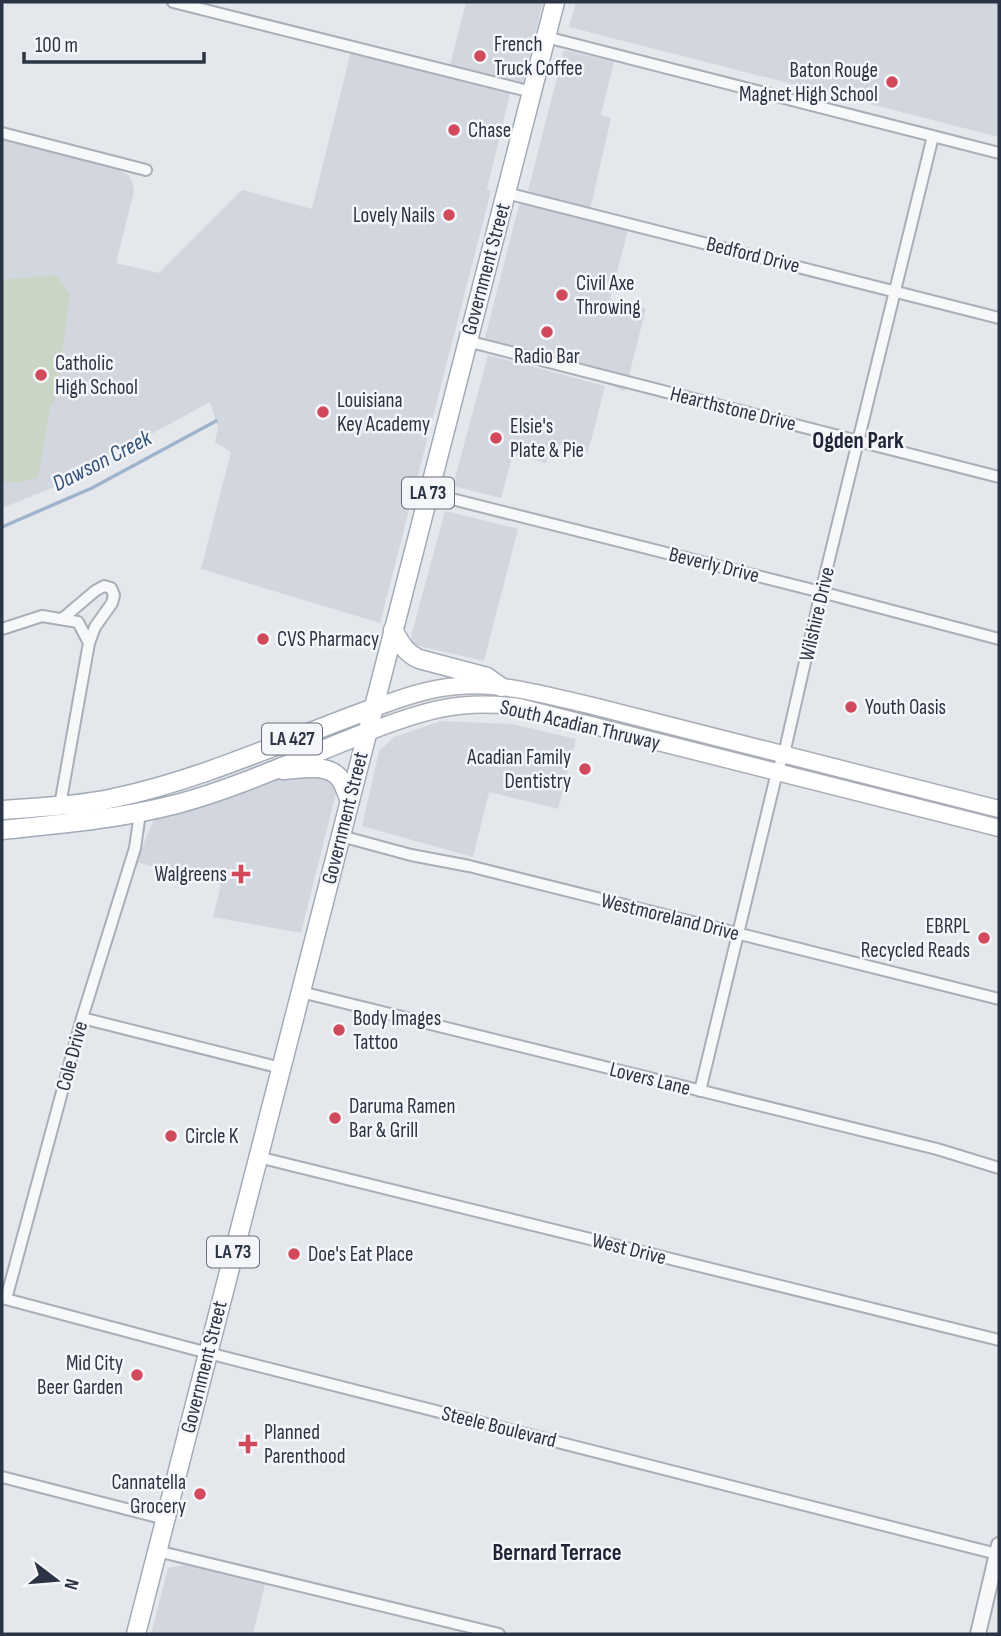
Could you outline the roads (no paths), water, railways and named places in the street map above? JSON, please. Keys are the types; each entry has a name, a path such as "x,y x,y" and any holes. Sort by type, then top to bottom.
{"main road":[{"name":"Government Street","path":"136,1634 555,2"},
{"path":"393,630 411,656 487,677 501,687"},
{"name":"South Acadian Thruway","path":"2,810 112,799 183,780 419,693 444,687 471,685 532,692 593,706 999,809"},
{"name":"South Acadian Thruway","path":"2,830 140,813 191,800 368,732 428,711 459,705 497,705 538,711 999,828"},
{"path":"270,771 329,770 339,777 350,801"}],"street":[{"path":"173,2 220,7 532,92"},
{"path":"546,37 999,153"},
{"path":"2,133 146,170"},
{"name":"Wilshire Drive","path":"700,1091 933,136"},
{"name":"Bedford Drive","path":"506,193 999,318"},
{"name":"Hearthstone Drive","path":"467,341 999,477"},
{"name":"Beverly Drive","path":"428,493 999,639"},
{"path":"60,805 89,643 95,627 112,603 114,595 111,588 104,586 95,591 62,619"},
{"path":"2,629 42,616 62,619 78,622 89,643"},
{"name":"Cole Drive","path":"4,1299 82,1018 135,848 140,813"},
{"name":"Westmoreland Drive","path":"341,836 999,999"},
{"name":"Lovers Lane","path":"301,992 937,1149 999,1168"},
{"path":"82,1018 281,1068"},
{"name":"West Drive","path":"258,1157 999,1340"},
{"name":"Steele Boulevard","path":"4,1299 208,1353 998,1550"},
{"path":"2,1477 165,1519"},
{"path":"157,1550 499,1634"},
{"path":"978,1634 998,1550"}],"waterway":[{"name":"Dawson Creek","path":"2,527 92,488 216,421"}],"place":[{"name":"French Truck Coffee","path":"480,56"},
{"name":"Baton Rouge Magnet High School","path":"892,82"},
{"name":"Chase","path":"454,130"},
{"name":"Lovely Nails","path":"449,215"},
{"name":"Civil Axe Throwing","path":"562,295"},
{"name":"Radio Bar","path":"547,332"},
{"name":"Catholic High School","path":"41,375"},
{"name":"Louisiana Key Academy","path":"323,412"},
{"name":"Elsie's Plate & Pie","path":"496,438"},
{"name":"CVS Pharmacy","path":"263,639"},
{"name":"Youth Oasis","path":"851,707"},
{"name":"Acadian Family Dentistry","path":"585,769"},
{"name":"Walgreens","path":"241,874"},
{"name":"EBRPL Recycled Reads","path":"984,938"},
{"name":"Body Images Tattoo","path":"339,1030"},
{"name":"Daruma Ramen Bar & Grill","path":"335,1118"},
{"name":"Circle K","path":"171,1136"},
{"name":"Doe's Eat Place","path":"294,1254"},
{"name":"Mid City Beer Garden","path":"137,1375"},
{"name":"Planned Parenthood","path":"248,1444"},
{"name":"Cannatella Grocery","path":"200,1494"}],"district":[{"name":"Ogden Park","path":"858,441"},
{"name":"Bernard Terrace","path":"557,1553"}]}
